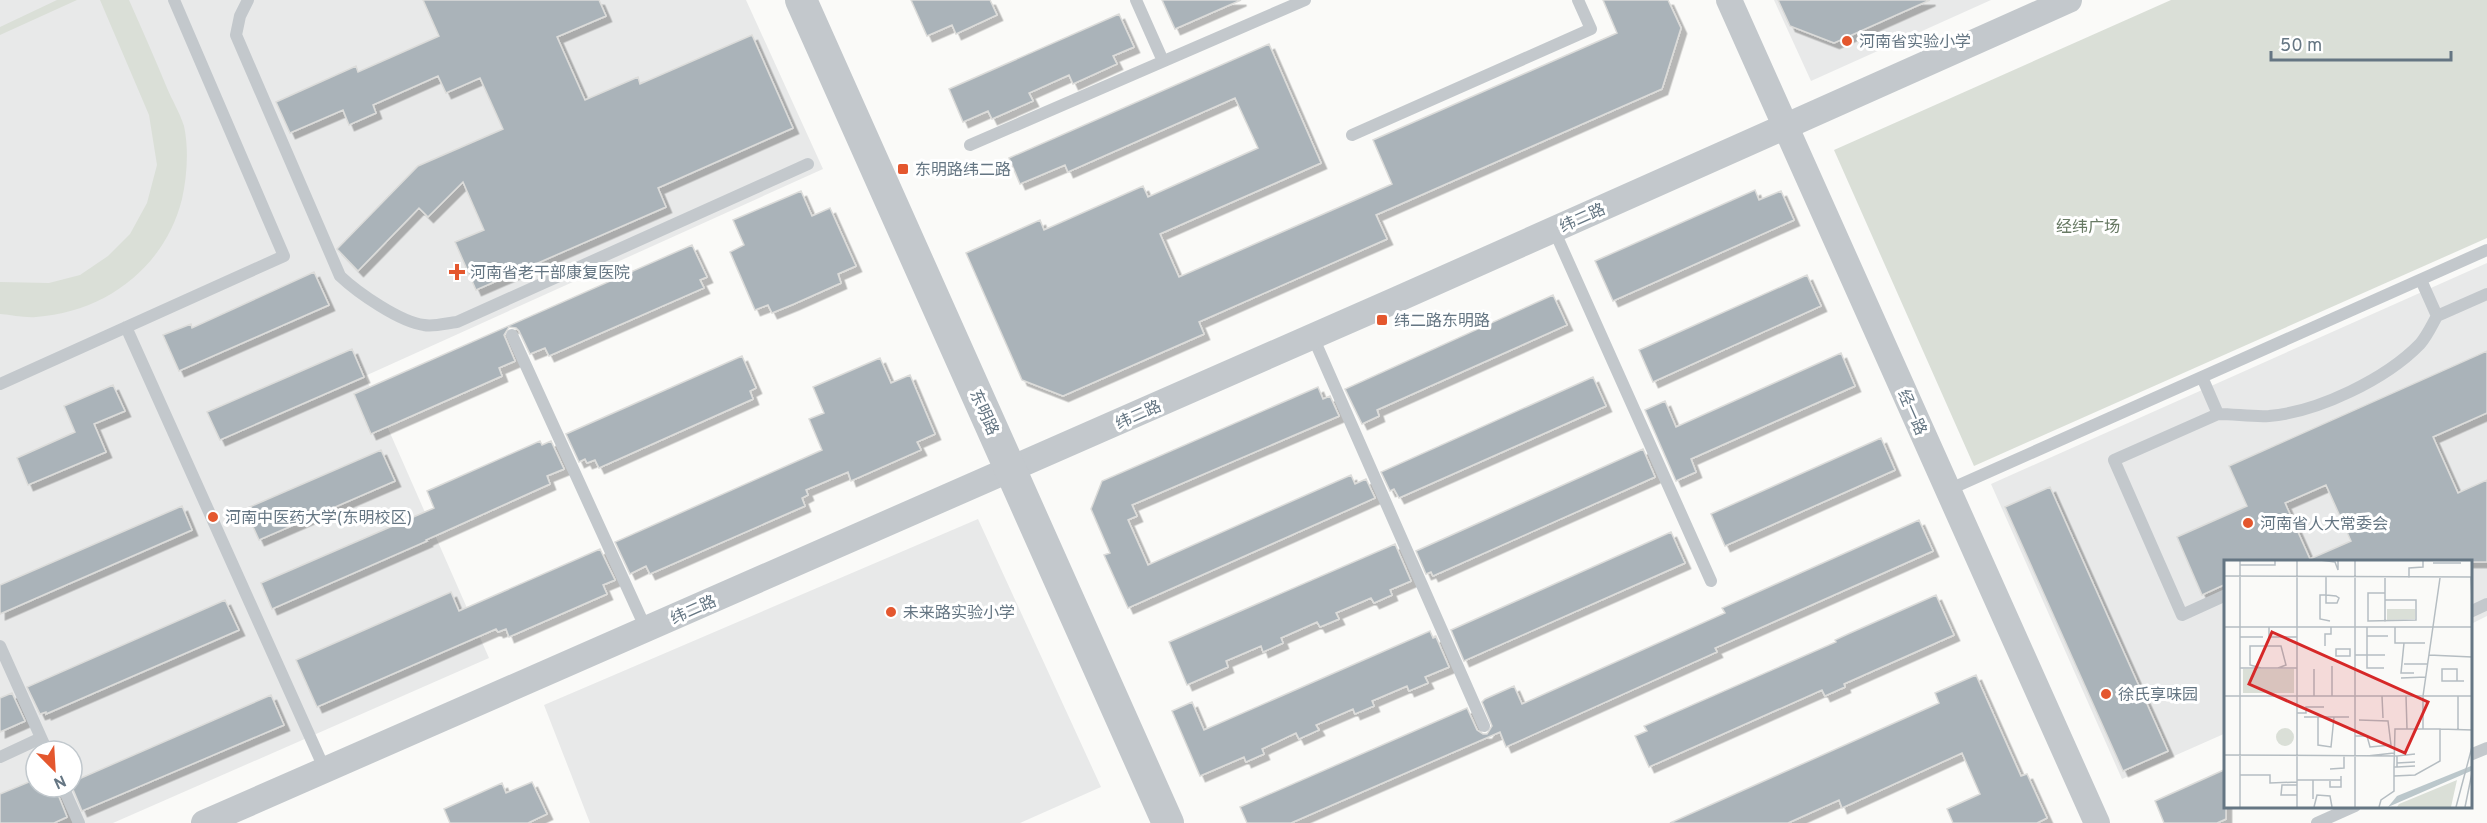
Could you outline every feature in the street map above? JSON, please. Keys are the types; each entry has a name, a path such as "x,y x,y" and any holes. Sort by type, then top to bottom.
{"street":[{"name":"东明路","path":"801,0 1168,823"},
{"name":"经一路","path":"1730,0 2097,823"},
{"name":"纬二路","path":"204,823 1313,337 2069,0"}],"lane":[{"path":"0,384 284,256 174,0"},
{"path":"248,0 240,16 236,34 340,276 356,291 391,312 424,325 457,322 808,164"},
{"path":"1136,0 1163,62"},
{"path":"970,145 1305,0"},
{"path":"1352,135 1591,28 1578,0"},
{"path":"1554,230 1710,581"},
{"path":"1948,490 2487,250"},
{"path":"2421,280 2437,316"},
{"path":"2224,596 2182,615 2114,460 2218,414 2270,416 2307,408 2354,390 2395,367 2422,342 2437,316 2487,294"},
{"path":"126,327 325,770"},
{"path":"512,335 646,629"},
{"path":"1313,337 1484,726"},
{"path":"2202,377 2218,414"},
{"path":"2472,611 2487,604"},
{"path":"0,646 41,738 0,757"},
{"path":"2472,754 2487,748"},
{"path":"68,799 79,823"},
{"path":"2317,823 2353,808"}],"shaded area":[{"name":"河南中医药大学(东明校区)","path":"0,0 746,0 823,169 365,376 489,658 113,823 0,823"},
{"name":"河南省实验小学","path":"1774,0 1991,0 1811,81"},
{"name":"河南省人大常委会","path":"2487,263 2487,616 2472,624 2472,560 2224,560 2224,734 2122,779 1991,484"},
{"name":"未来路实验小学","path":"978,519 1101,787 1020,823 590,823 544,705"}],"green space":[{"path":"57,0 77,0 0,35 0,27"},
{"path":"100,0 129,0 180,116 186,135 187,153 182,199 174,223 162,245 147,265 129,282 86,306 62,313 32,317 0,314 0,282 49,283 80,275 108,256 130,234 147,203 157,165 149,115"},
{"name":"经纬广场","path":"2171,0 2487,0 2487,238 1974,466 1834,150"}],"building":[{"path":"423,0 599,0 606,16 557,37 585,100 638,77 640,84 752,35 793,128 658,188 666,207 476,290 455,242 484,230 463,182 428,217 419,208 358,271 337,249 418,166 503,129 480,78 446,93 438,76 373,105 376,113 349,125 343,110 290,133 276,102 356,66 358,72 439,36"},
{"path":"911,0 990,0 997,15 956,34 952,25 927,36"},
{"path":"1162,0 1241,0 1175,29"},
{"path":"1603,0 1668,0 1681,28 1662,89 1376,215 1387,239 1199,322 1204,334 1063,396 1022,380 966,253 1040,220 1044,230 1143,186 1148,197 1258,148 1235,98 1068,172 1065,165 1020,184 1009,158 1269,44 1321,163 1160,234 1179,277 1392,184 1373,140 1617,33"},
{"path":"1778,0 1930,0 1834,43 1790,26"},
{"path":"1119,14 1134,47 1113,56 1117,64 1073,84 1069,75 1029,93 1033,101 992,119 988,111 963,122 949,89"},
{"path":"1755,190 1759,200 1781,191 1794,220 1613,301 1595,261"},
{"path":"801,191 812,216 830,208 856,266 838,274 841,283 794,304 772,313 768,305 755,310 730,252 744,245 733,220"},
{"path":"692,245 707,277 700,280 704,288 549,356 545,348 530,354 519,331 509,327 504,335 515,361 499,368 502,376 371,434 354,394"},
{"path":"314,272 329,305 179,371 163,335 191,324 192,328"},
{"path":"1807,275 1821,306 1653,382 1639,350"},
{"path":"1553,295 1567,325 1377,410 1379,416 1362,424 1345,389"},
{"path":"352,349 364,377 220,440 207,412"},
{"path":"2487,351 2487,413 2433,437 2458,493 2487,480 2487,562 2472,562 2472,560 2224,560 2224,585 2202,595 2177,537 2247,506 2229,466","holes":["2326,485 2351,541 2310,559 2285,503"]},
{"path":"1841,353 1855,386 1691,459 1696,472 1676,481 1645,410 1665,401 1676,427"},
{"path":"742,356 756,388 750,391 753,399 599,468 595,460 587,463 585,459 579,462 566,434"},
{"path":"880,358 891,383 910,375 935,434 917,442 921,450 851,481 848,472 806,490 808,495 802,498 805,506 650,574 646,566 630,574 615,542 822,450 809,419 824,413 813,387"},
{"path":"1593,377 1606,406 1399,498 1394,489 1390,491 1381,472"},
{"path":"113,385 125,411 94,424 106,452 28,485 17,458 75,432 64,406"},
{"path":"1318,387 1323,399 1330,396 1339,416 1132,505 1137,516 1128,520 1148,565 1351,475 1355,484 1366,479 1375,498 1128,608 1104,555 1110,553 1091,509 1102,481"},
{"path":"1881,438 1895,470 1725,546 1711,514"},
{"path":"540,441 542,445 551,441 564,469 547,476 550,484 272,609 261,583 434,508 427,491"},
{"path":"1643,449 1655,477 1433,576 1431,572 1426,574 1416,551"},
{"path":"381,450 395,481 259,540 245,509"},
{"path":"2050,487 2168,751 2123,771 2005,507"},
{"path":"182,506 192,530 0,614 0,585"},
{"path":"1919,520 1933,551 1715,648 1717,652 1506,747 1500,732 1291,823 1247,823 1240,807 1467,708 1477,730 1487,734 1492,726 1482,702 1485,699 1514,686 1522,704 1725,613 1722,608"},
{"path":"1671,532 1685,563 1464,661 1451,630"},
{"path":"1395,544 1411,581 1390,590 1392,595 1374,603 1371,598 1336,613 1339,619 1320,627 1317,622 1281,638 1283,643 1263,652 1261,646 1226,661 1228,667 1187,685 1169,642"},
{"path":"600,549 615,580 603,585 607,594 509,637 506,629 498,632 496,629 317,707 296,660 451,592 459,611"},
{"path":"1936,595 1954,635 1844,684 1845,687 1825,696 1822,690 1649,767 1635,736 1647,731 1644,726 1836,642 1835,640"},
{"path":"225,600 239,630 46,714 46,712 40,714 27,687"},
{"path":"1430,631 1433,638 1436,637 1449,667 1425,677 1428,683 1409,691 1407,686 1372,701 1374,706 1355,714 1353,709 1316,725 1319,730 1299,739 1296,733 1262,749 1264,754 1246,762 1244,757 1200,776 1172,711 1192,702 1204,730"},
{"path":"1976,675 2021,776 2027,774 2047,818 2037,823 1953,823 1947,809 1980,794 1962,753 1842,808 1839,800 1788,823 1670,823 1939,703 1935,693"},
{"path":"12,693 25,721 0,732 0,698"},
{"path":"271,695 284,725 82,811 77,799 84,799 84,777"},
{"path":"2224,770 2226,819 2217,823 2164,823 2155,801"},
{"path":"532,782 547,814 528,823 450,823 444,809 502,783 506,793"},
{"path":"24,784 24,799 60,799 67,817 54,823 0,823 0,794"}],"place":[{"name":"河南省实验小学","path":"1847,41"},
{"name":"东明路纬二路","path":"903,169"},
{"name":"河南省老干部康复医院","path":"457,272"},
{"name":"纬二路东明路","path":"1382,320"},
{"name":"河南中医药大学(东明校区)","path":"213,517"},
{"name":"河南省人大常委会","path":"2248,523"},
{"name":"未来路实验小学","path":"891,612"},
{"name":"徐氏享味园","path":"2106,694"}]}
